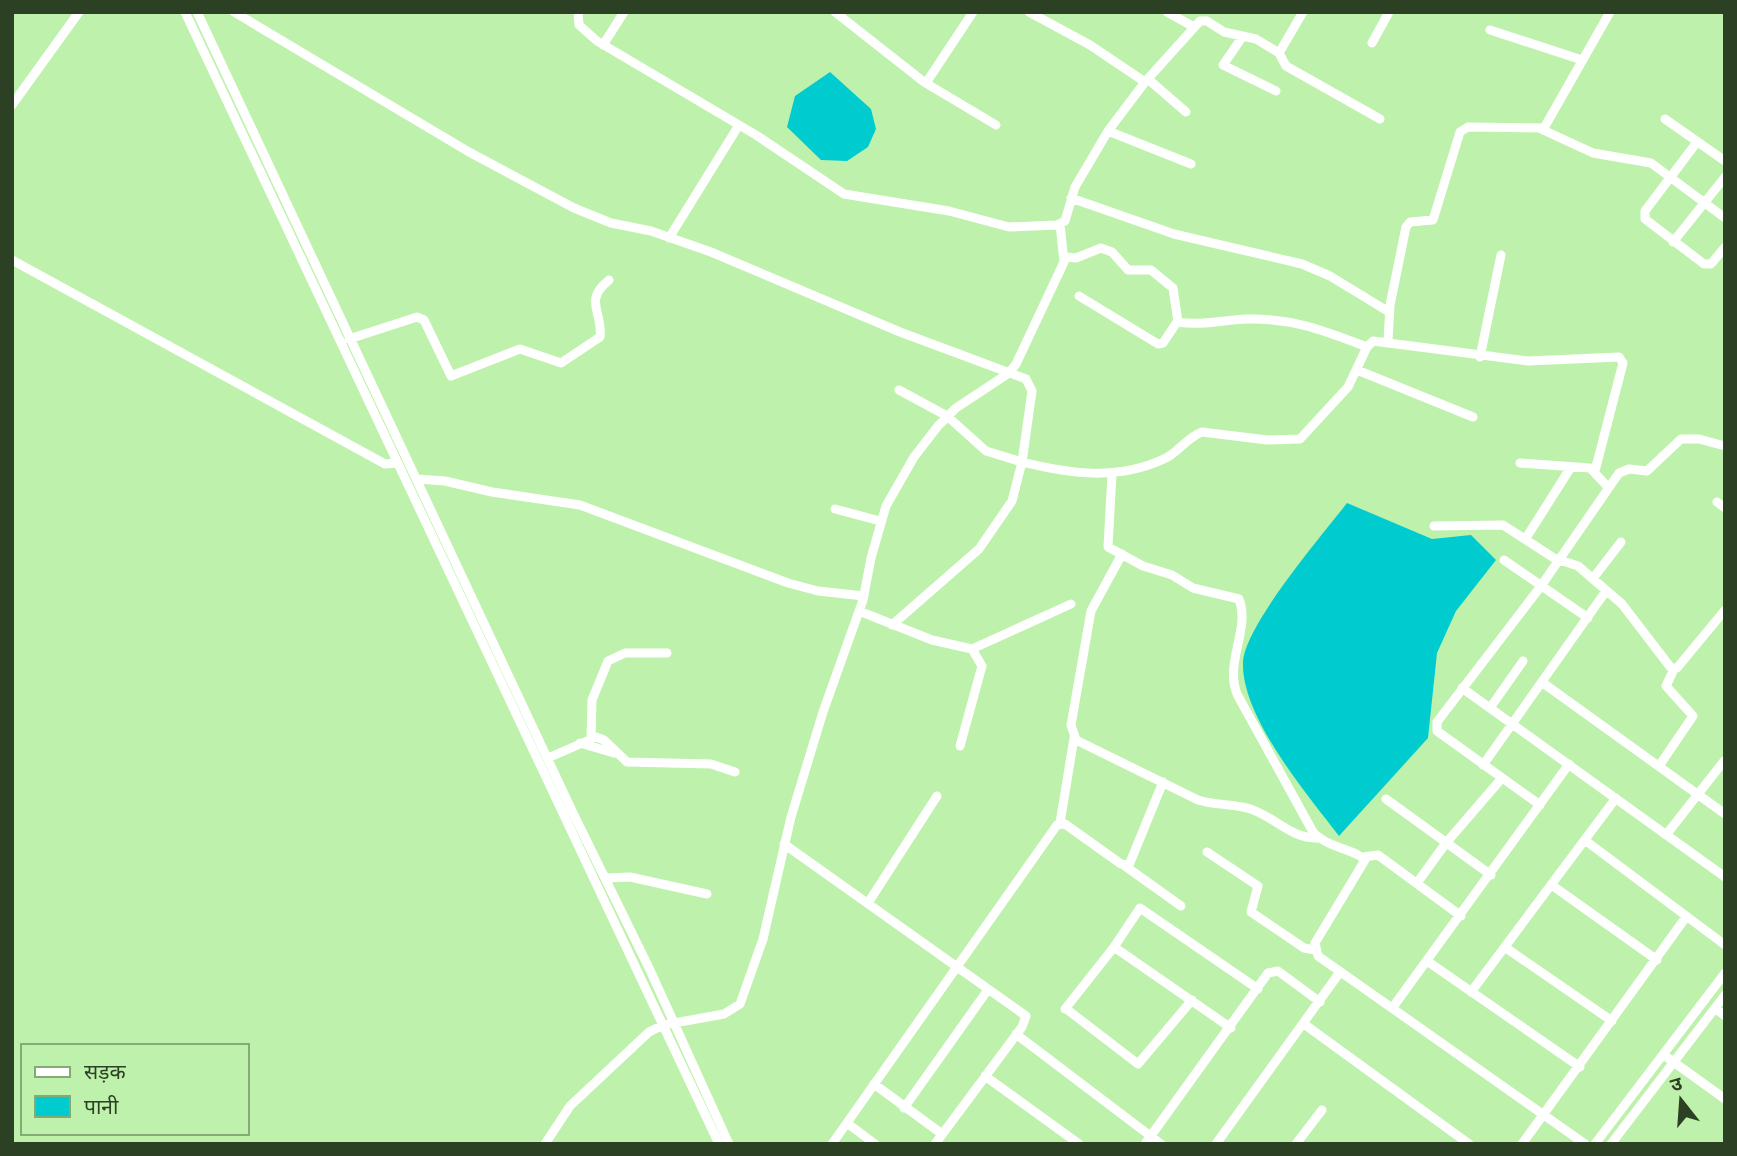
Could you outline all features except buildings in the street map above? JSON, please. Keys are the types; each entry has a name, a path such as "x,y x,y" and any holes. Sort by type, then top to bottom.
{"street":[{"path":"12,105 79,12"},
{"path":"185,12 719,1144"},
{"path":"197,12 349,339 675,1023 729,1144"},
{"path":"234,12 469,152 533,183 562,202 611,223 669,237 1026,379 1032,388 1022,462 1012,501 979,549 892,625"},
{"path":"578,12 577,19 582,30 603,45 739,125 844,194 948,211 1009,227 1060,224 1065,221 1071,198 1108,131 1147,80 1194,27 1204,20 1224,32 1256,39 1279,53 1286,66 1380,119"},
{"path":"603,45 624,12"},
{"path":"835,12 926,83 996,125"},
{"path":"926,83 973,12"},
{"path":"1029,12 1147,80 1186,112"},
{"path":"1167,12 1194,27"},
{"path":"1279,53 1303,12"},
{"path":"1372,43 1389,12"},
{"path":"1541,129 1549,124 1610,12"},
{"path":"1490,30 1582,60"},
{"path":"1243,36 1222,62 1223,65 1276,91"},
{"path":"1665,119 1725,162"},
{"path":"669,237 739,125"},
{"path":"1388,341 1389,312 1406,227 1410,222 1433,220 1460,132 1468,127 1541,129 1593,153 1651,163 1725,218"},
{"path":"1108,131 1191,164"},
{"path":"1697,142 1644,215 1673,242 1707,265 1725,247"},
{"path":"1673,242 1725,177"},
{"path":"1071,198 1174,234 1302,264 1330,276 1389,312"},
{"path":"545,1144 570,1106 639,1039 663,1025 724,1014 740,1003 763,939 784,844 823,712 864,596 880,521 914,457 947,416 1009,373 1066,257 1060,224"},
{"path":"1066,257 1076,258 1101,248 1112,253 1128,270 1151,270 1173,288 1178,322"},
{"path":"1480,357 1501,255"},
{"path":"12,260 384,464 396,461 405,454"},
{"path":"349,339 417,317 424,320 451,376 520,349 561,363 600,337 595,298 598,290 609,280"},
{"path":"1079,296 1158,344 1163,343 1173,325 1178,322 1199,325 1249,319 1295,321 1367,347"},
{"path":"899,390 947,416 986,451 1071,474 1112,474 1162,460 1202,432 1267,440 1300,439 1341,396 1367,347 1374,341 1480,357 1528,361 1613,356 1622,360 1595,471"},
{"path":"1357,370 1473,417"},
{"path":"1540,805 1436,728 1462,688 1560,560 1621,471 1647,471 1681,439 1699,439 1725,446"},
{"path":"1520,463 1595,471 1608,487"},
{"path":"1526,538 1571,467"},
{"path":"1112,474 1112,509 1107,544 1122,554 1194,588 1240,601 1240,624 1232,670 1234,687 1268,756 1319,838 1336,849 1363,857 1378,855 1461,916"},
{"path":"417,480 445,481 492,492 574,503 788,583 864,596"},
{"path":"835,509 880,521"},
{"path":"1434,526 1499,524 1594,577 1606,592 1622,604 1668,666 1674,669"},
{"path":"1594,577 1620,542"},
{"path":"832,1144 1060,823 1074,738 1070,725 1091,611 1122,554"},
{"path":"1504,560 1588,618"},
{"path":"1483,765 1606,592"},
{"path":"859,611 932,640 972,649 1071,604"},
{"path":"1659,765 1693,716 1666,687 1674,669 1725,610"},
{"path":"960,746 982,666 972,649"},
{"path":"591,738 592,698 608,661 625,653 667,653"},
{"path":"1490,708 1524,661"},
{"path":"1543,683 1725,814"},
{"path":"1462,688 1725,877"},
{"path":"548,758 591,738 604,740 619,755"},
{"path":"1074,738 1198,800 1217,806 1247,808 1297,836 1319,838"},
{"path":"579,743 605,748 635,764 711,764 735,772"},
{"path":"1666,835 1724,761"},
{"path":"1393,1007 1569,764"},
{"path":"1417,883 1446,843 1502,778"},
{"path":"1125,866 1133,860 1163,782"},
{"path":"869,903 937,796"},
{"path":"1471,992 1553,886 1616,798"},
{"path":"1386,799 1491,875"},
{"path":"1060,823 1181,906"},
{"path":"1586,841 1725,945"},
{"path":"784,844 987,991 1027,1016 935,1144"},
{"path":"1207,852 1258,886 1251,912 1304,948 1315,950 1324,961 1585,1144"},
{"path":"1315,950 1324,927 1362,868 1363,857"},
{"path":"605,878 630,877 707,894"},
{"path":"1553,886 1657,960"},
{"path":"1192,1000 1138,1064 1067,1010 1140,908 1258,989"},
{"path":"1522,1144 1686,917"},
{"path":"1114,947 1231,1028"},
{"path":"1506,948 1612,1021"},
{"path":"1427,961 1580,1067"},
{"path":"1148,1140 1268,973 1274,971 1320,1002"},
{"path":"1216,1144 1340,972"},
{"path":"1595,1144 1725,973"},
{"path":"904,1108 987,991"},
{"path":"1611,1144 1725,995"},
{"path":"1715,1008 1725,1016"},
{"path":"1304,1024 1469,1144"},
{"path":"1016,1034 1148,1140 1161,1144"},
{"path":"1664,1054 1725,1098"},
{"path":"985,1076 1079,1144"},
{"path":"874,1084 942,1134"},
{"path":"1297,1144 1322,1111"},
{"path":"847,1123 875,1144"}],"water":[{"path":"830,72 871,109 876,129 868,147 847,161 821,160 787,127 795,96"},
{"path":"1347,503 1432,539 1471,535 1496,560 1456,611 1437,653 1428,738 1339,836 1294,777 1264,730 1245,684 1243,662 1247,646 1270,604"}]}
